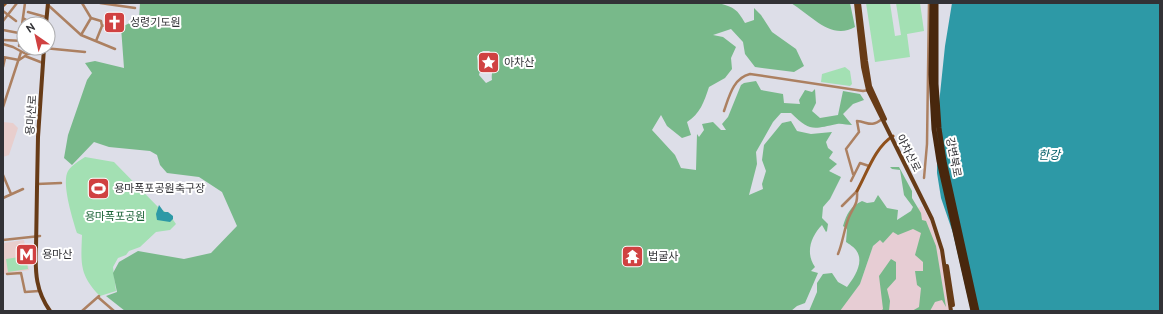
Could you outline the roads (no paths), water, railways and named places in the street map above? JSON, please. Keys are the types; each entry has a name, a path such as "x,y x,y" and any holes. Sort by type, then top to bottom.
{"highway":[{"name":"강변북로","path":"931,3 931,74 934,129 939,161 971,295 977,311"},
{"name":"강변북로","path":"936,3 936,84 938,128 973,311"}],"main road":[{"name":"아차산로","path":"858,3 866,74 870,90 882,119 936,222 943,244 950,282 952,311"},
{"path":"46,16 48,4"},
{"name":"용마산로","path":"44,56 38,137 36,272 39,291 50,311"},
{"name":"아차산로","path":"872,95 932,219 938,235 952,311"}],"street":[{"path":"3,21 17,3"},
{"path":"23,16 24,3"},
{"path":"82,3 91,18 101,21 104,25 96,42"},
{"path":"100,3 135,8"},
{"path":"924,178 927,144 931,3"},
{"path":"48,4 80,34 114,49"},
{"path":"3,11 16,21"},
{"path":"28,12 42,16"},
{"path":"80,34 91,18"},
{"path":"3,30 16,33"},
{"path":"3,40 16,40"},
{"path":"3,44 16,49"},
{"path":"56,51 85,52"},
{"path":"3,107 20,56"},
{"path":"3,67 4,58 19,60 25,56 43,63"},
{"path":"724,110 733,87 740,79 750,74 864,91 870,90"},
{"path":"3,95 7,96"},
{"path":"853,174 846,149 858,132 857,121 866,125 877,123 882,119"},
{"path":"842,206 858,190 869,166 888,139 892,137"},
{"path":"851,181 853,174 860,163 869,166"},
{"path":"3,175 11,194"},
{"path":"37,186 61,184"},
{"path":"3,198 23,189"},
{"path":"838,254 843,242 848,217 858,202 858,190"},
{"path":"3,240 40,236"},
{"path":"7,274 21,273 25,292 39,291"},
{"path":"84,310 99,297 114,311"}],"water":[{"name":"한강","path":"952,3 1160,3 1160,311 971,311 953,233 941,198 937,173 937,123 945,46"},
{"path":"159,205 164,212 168,212 173,216 173,219 170,222 157,220 156,214"}],"place":[{"name":"성령기도원","path":"115,22"},
{"name":"아차산","path":"488,62"},
{"name":"용마폭포공원축구장","path":"98,188"},
{"name":"용마산","path":"26,254"},
{"name":"법굴사","path":"632,256"}],"park label":[{"name":"용마폭포공원","path":"115,216"}]}
